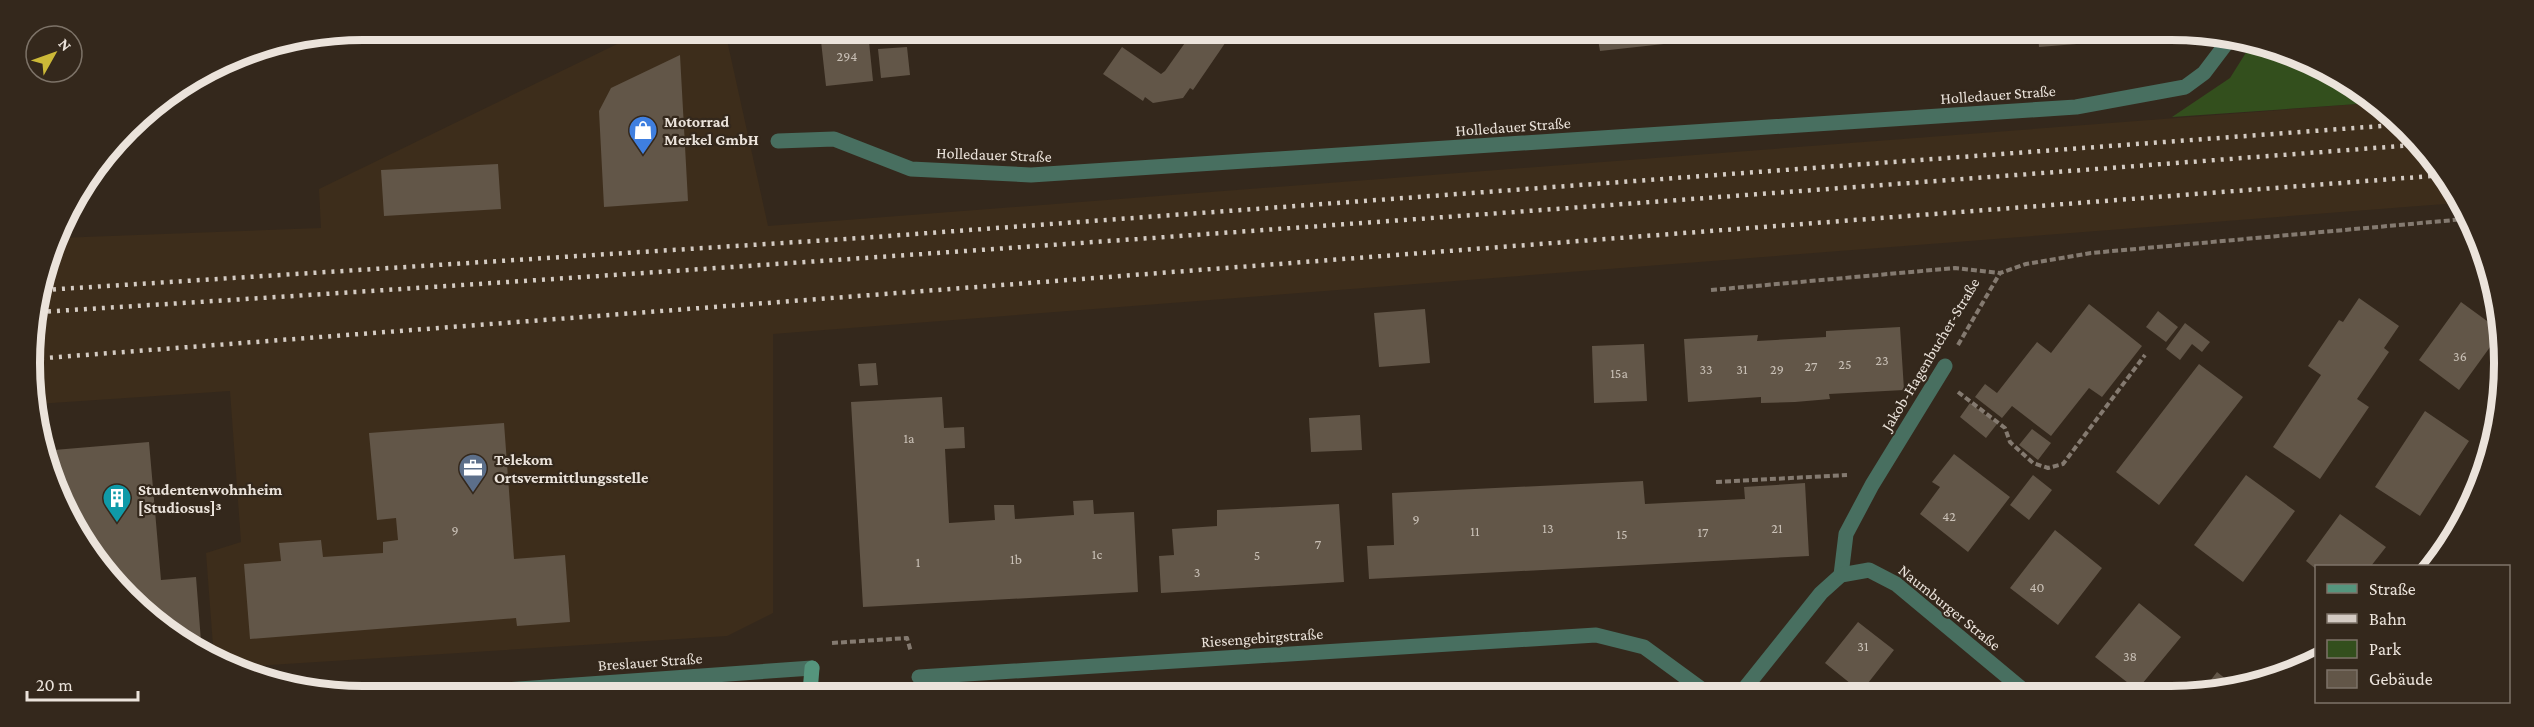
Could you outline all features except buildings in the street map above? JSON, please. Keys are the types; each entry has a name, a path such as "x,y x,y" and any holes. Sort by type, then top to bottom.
{"main road":[{"path":"810,686 812,668"}],"street":[{"name":"Holledauer Straße","path":"778,141 834,139 911,169 1031,175 2076,107 2185,87 2204,73 2225,45"},
{"name":"Jakob-Hagenbucher-Straße","path":"1841,575 1846,534 1872,485 1942,372"},
{"name":"Naumburger Straße","path":"1841,575 1869,570 1896,584 2018,686"},
{"path":"1747,686 1821,593 1841,575"},
{"name":"Riesengebirgstraße","path":"918,677 1596,635 1644,647 1697,686"},
{"name":"Breslauer Straße","path":"560,686 812,668"}],"path":[{"name":"Jakob-Hagenbucher-Straße","path":"1942,372 2000,273 2026,264 2091,253 2459,220"},
{"path":"1711,290 1955,268 2000,273"},
{"path":"1942,372 2005,428 2010,442 2033,463 2048,468 2063,464 2145,355"},
{"path":"1716,482 1856,474 1872,485"},
{"path":"832,643 907,638 918,677"}],"shaded area":[{"path":"625,40 727,40 768,226 2362,104 2399,135 2427,167 2451,204 773,334 773,613 727,636 252,666 213,649 206,553 241,542 230,391 43,404 40,364 43,321 52,280 66,238 321,228 319,189"}],"green space":[{"path":"2247,50 2294,65 2332,84 2362,104 2172,117 2230,78"}],"railway":[{"path":"50,290 861,238 2388,126"},
{"path":"45,312 1227,233 2408,145"},
{"path":"40,358 2433,176"}],"place":[{"name":"Motorrad Merkel GmbH","path":"643,156"},
{"name":"Telekom Ortsvermittlungsstelle","path":"473,494"},
{"name":"Studentenwohnheim [Studiosus]³","path":"117,524"}]}
